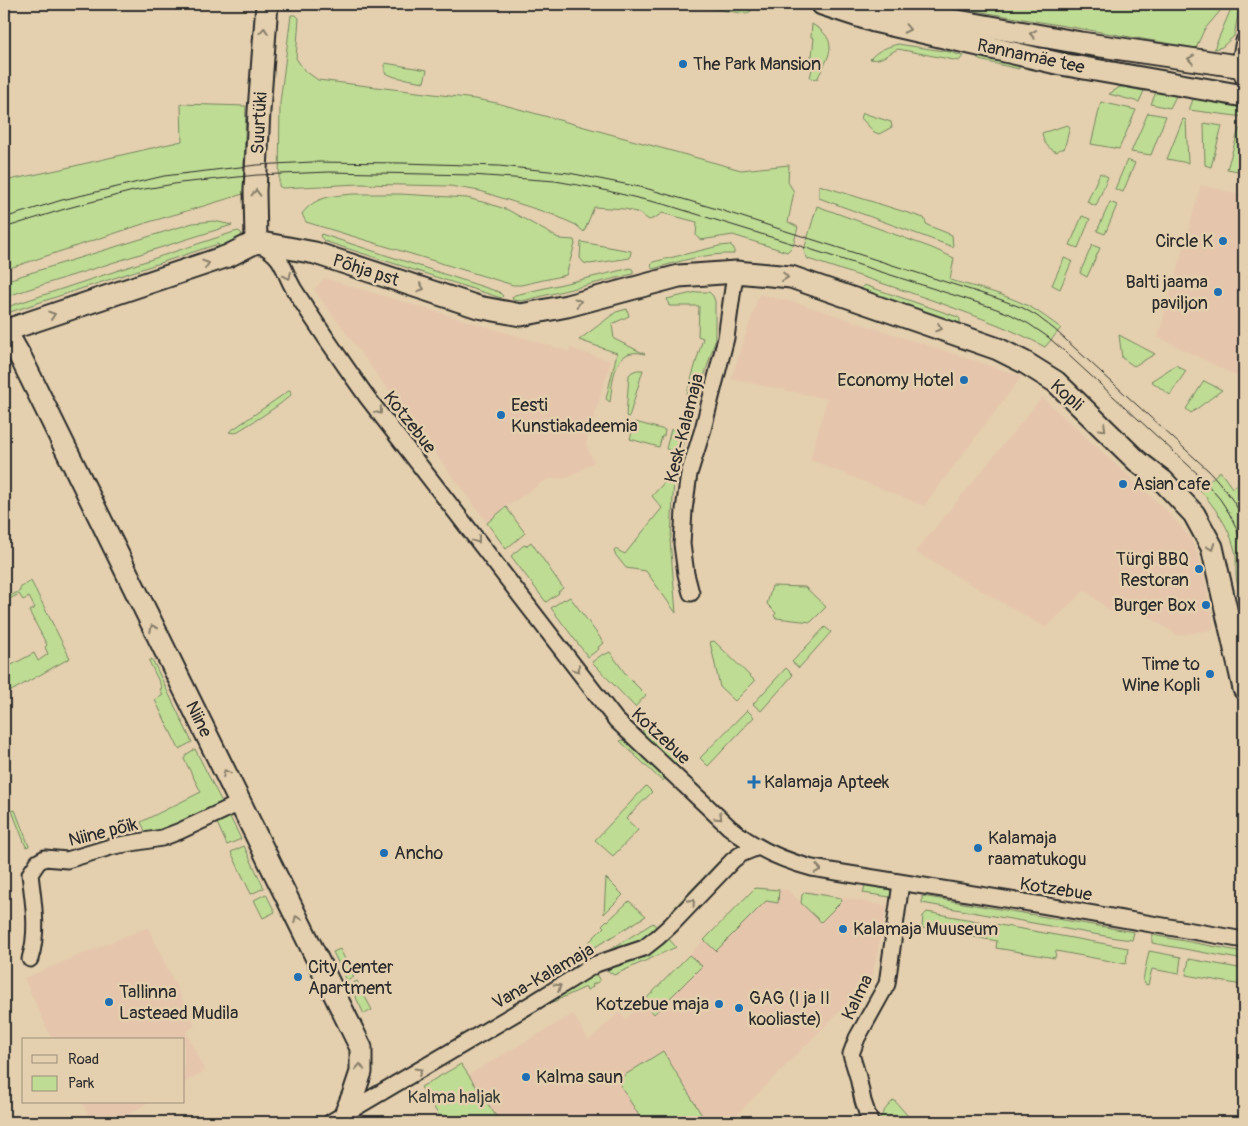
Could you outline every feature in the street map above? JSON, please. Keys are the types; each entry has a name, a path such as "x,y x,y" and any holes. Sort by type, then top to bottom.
{"street":[{"name":"Suurtüki","path":"256,242 255,190 258,111 267,4"},
{"name":"Rannamäe tee","path":"822,4 874,21 1053,62 1244,96"},
{"name":"Rannamäe tee","path":"868,4 1243,71"},
{"path":"1243,71 1244,42"},
{"name":"Põhja pst","path":"256,242 315,253 478,307 521,315 566,306 679,276 736,272"},
{"path":"5,330 228,256 256,242"},
{"name":"Kotzebue","path":"256,242 272,251 281,261 294,289 348,370 616,720 740,836 758,847 792,862 812,868 1244,940"},
{"name":"Kesk-Kalamaja","path":"691,593 682,544 689,474 703,429 726,338 736,272"},
{"name":"Kopli","path":"736,272 791,277 998,349 1024,362 1056,382 1137,461 1164,481 1194,514 1212,547 1244,689"},
{"name":"Niine","path":"5,330 22,360 361,1048 361,1072 340,1119"},
{"name":"Niine põik","path":"30,959 33,950 35,916 30,874 38,862 45,858 67,860 114,846 162,838 240,802"},
{"name":"Vana-Kalamaja","path":"340,1119 596,964 644,948 671,925 733,860 758,847"},
{"name":"Kalma","path":"870,1122 862,1101 858,1077 851,1054 857,1038 887,984 901,884"}],"shaded area":[{"path":"1201,185 1244,195 1244,380 1158,337"},
{"name":"Eesti Kunstiakadeemia","path":"324,278 568,351 570,348 611,361 586,444 594,462 568,478 548,479 506,507 487,523 314,290"},
{"path":"759,294 798,303 1022,376 924,506 810,460 827,399 731,379"},
{"path":"1042,397 1166,510 1191,538 1202,565 1215,629 1178,636 1127,602 1116,616 1085,590 1046,628 915,552"},
{"name":"GAG (I ja II kooliaste)","path":"755,888 788,890 801,902 804,890 887,906 873,974 846,1005 730,1122 500,1122 468,1075 573,1014 589,1040 619,1012 626,1019"},
{"name":"Tallinna Lasteaed Mudila","path":"148,927 195,1026 186,1032 205,1071 185,1082 185,1038 51,1038 24,978"},
{"path":"83,1104 146,1104 116,1122 91,1122"}],"green space":[{"path":"684,4 715,4 752,10 747,14"},
{"path":"934,4 1226,4 1204,30 1196,48"},
{"path":"1233,4 1240,4 1234,36 1222,47 1214,49"},
{"path":"291,15 296,15 299,18 296,58 304,70 318,80 497,103 741,170 789,165 788,182 794,192 788,222 798,227 793,246 787,252 733,235 701,240 696,236 697,222 662,213 649,220 639,213 625,209 594,207 584,232 576,225 554,215 480,191 450,186 359,184 282,188 279,186 280,103"},
{"path":"812,24 827,37 830,49 817,79 810,78 812,69 809,68 814,38 811,37"},
{"path":"898,44 950,52 963,56 959,61 898,49 881,58 870,59 883,49"},
{"path":"977,56 997,59 1019,66 1019,69 979,60"},
{"path":"385,63 427,70 424,82 395,77 385,73"},
{"path":"1120,87 1144,91 1139,102 1109,94"},
{"path":"1156,92 1176,96 1170,108 1151,104"},
{"path":"1194,97 1244,106 1244,117 1189,110"},
{"path":"1101,102 1136,110 1119,149 1091,144"},
{"path":"181,104 246,106 243,194 149,222 4,270 4,181 182,141"},
{"path":"863,113 891,122 892,127 879,134 874,132 861,118"},
{"path":"1148,113 1166,116 1151,155 1131,152"},
{"path":"1183,119 1186,120 1188,163 1167,159"},
{"path":"1204,123 1222,126 1211,167 1205,165"},
{"path":"1067,125 1070,127 1064,149 1060,149 1057,152 1054,151 1046,145 1042,133"},
{"path":"1239,129 1244,130 1244,172 1227,169"},
{"path":"1127,160 1135,163 1123,192 1115,189"},
{"path":"1100,173 1108,177 1096,206 1087,202"},
{"path":"819,185 924,218 927,225 952,235 953,247 819,198"},
{"path":"400,194 467,198 508,210 560,239 574,240 575,244 566,275 513,285 306,222 302,214 319,200 332,196"},
{"path":"1110,202 1117,205 1105,234 1097,231"},
{"path":"817,206 932,248 954,258 950,280 1022,303 1036,310 1061,328 1045,347 1008,329 969,314 808,259 804,250"},
{"path":"1082,216 1090,219 1078,248 1070,245"},
{"path":"214,221 232,225 4,297 4,281 193,223"},
{"path":"239,231 242,234 238,240 220,249 218,244 4,314 4,308"},
{"path":"321,234 499,292 503,296 501,298 324,241 320,236"},
{"path":"581,242 631,251 630,258 590,264 584,263 580,258"},
{"path":"730,245 734,248 734,254 704,256 653,269 651,267 653,262"},
{"path":"1092,245 1100,248 1087,277 1080,273"},
{"path":"1064,258 1072,261 1060,289 1052,285"},
{"path":"631,268 633,274 522,301 513,300 512,297 515,295"},
{"path":"864,285 958,317 960,324 862,291"},
{"path":"697,292 709,292 715,301 715,341 694,410 683,408 703,338 698,336 699,306 669,306 667,299"},
{"path":"627,309 629,316 612,324 614,339 645,354 634,353 626,355 621,360 614,375 610,402 606,399 617,353 579,340 616,312"},
{"path":"1119,335 1155,354 1134,366 1122,358"},
{"path":"1176,365 1186,371 1170,395 1151,381"},
{"path":"637,370 643,370 629,417 626,416 629,375"},
{"path":"1204,381 1222,390 1191,413 1186,409"},
{"path":"290,390 291,395 280,404 235,433 229,432"},
{"path":"635,422 665,430 659,447 630,439"},
{"path":"671,429 686,433 680,453 666,449"},
{"path":"1220,471 1232,488 1238,484 1244,492 1244,595 1237,583 1236,554 1228,531 1216,510 1200,490"},
{"path":"670,476 674,477 670,539 676,613 646,571 626,568 614,550 625,554 662,508 652,496"},
{"path":"506,507 525,533 506,549 487,523"},
{"path":"531,542 563,588 546,602 511,556 524,545 526,546"},
{"path":"31,581 70,658 4,695 4,668 34,653 38,661 48,654 45,647 47,645 29,611 35,608 29,597 23,600 19,594 4,602 4,599 20,591 20,588"},
{"path":"772,586 805,587 826,607 811,622 776,618 774,616 776,613 767,604"},
{"path":"570,597 604,643 588,657 551,608"},
{"path":"825,627 831,632 799,668 792,662"},
{"path":"714,641 755,681 735,701 720,687 710,642"},
{"path":"610,652 627,676 646,695 635,707 592,662 603,654"},
{"path":"152,659 192,742 179,749 155,700 163,695 160,689 162,688 149,661"},
{"path":"786,668 793,675 761,711 753,704"},
{"path":"747,710 754,717 708,766 700,758"},
{"path":"642,723 681,762 676,767 643,734"},
{"path":"628,740 667,777 662,781 620,741"},
{"path":"195,749 224,806 151,836 145,831 141,822 201,792 184,759 187,754"},
{"path":"646,786 652,792 626,819 638,830 613,856 595,840"},
{"path":"15,810 29,846 26,847 12,811"},
{"path":"230,817 241,839 227,845 217,823"},
{"path":"244,846 264,888 251,894 231,852"},
{"path":"722,858 726,863 676,915 672,910"},
{"path":"606,878 623,895 604,914"},
{"path":"865,885 888,889 892,892 892,896 863,893"},
{"path":"755,888 779,890 778,903 766,901 716,951 704,940"},
{"path":"805,892 841,898 842,901 821,922 801,903 802,895"},
{"path":"266,894 275,912 263,918 254,900"},
{"path":"922,896 1134,932 1132,940 1116,938 922,903"},
{"path":"629,901 646,916 567,964 604,927 602,925"},
{"path":"927,912 1128,948 1126,964 1056,951 1055,958 996,948 997,941 922,928 923,916"},
{"path":"653,923 659,930 635,945 603,954"},
{"path":"1152,935 1244,952 1244,960 1152,943"},
{"path":"667,937 676,947 614,975 604,965"},
{"path":"340,949 354,977 347,981 333,952"},
{"path":"1149,951 1181,957 1179,974 1152,969 1148,985 1145,984 1143,980"},
{"path":"689,955 702,966 654,1014 643,1002"},
{"path":"1189,959 1244,969 1244,987 1242,985 1186,975"},
{"path":"594,971 600,981 592,985 593,987 587,990 586,987 553,1002 556,994"},
{"path":"357,981 372,1010 364,1014 350,985"},
{"path":"663,1051 706,1122 643,1122 617,1080"},
{"name":"Kalma haljak","path":"461,1064 500,1122 443,1122 421,1087"},
{"path":"894,1100 908,1116 901,1122 880,1122 879,1120 884,1112"}],"tram line":[{"path":"4,218 62,200 164,176 257,165 312,162 499,166 569,173 645,188 717,209 1023,308 1054,329 1209,471 1228,494 1244,520"},
{"path":"4,228 68,208 133,191 180,183 257,175 329,172 472,175 555,181 595,188 667,205 991,307 1029,324 1064,351 1199,475 1220,499 1229,513 1244,550"}],"place":[{"name":"The Park Mansion","path":"683,64"},
{"name":"Circle K","path":"1223,241"},
{"name":"Balti jaama paviljon","path":"1218,292"},
{"name":"Economy Hotel","path":"964,380"},
{"name":"Eesti Kunstiakadeemia","path":"501,415"},
{"name":"Asian cafe","path":"1123,484"},
{"name":"Türgi BBQ Restoran","path":"1199,569"},
{"name":"Burger Box","path":"1206,605"},
{"name":"Time to Wine Kopli","path":"1210,674"},
{"name":"Kalamaja Apteek","path":"754,782"},
{"name":"Kalamaja raamatukogu","path":"978,848"},
{"name":"Ancho","path":"384,853"},
{"name":"Kalamaja Muuseum","path":"843,929"},
{"name":"City Center Apartment","path":"298,977"},
{"name":"Tallinna Lasteaed Mudila","path":"109,1002"},
{"name":"Kotzebue maja","path":"719,1004"},
{"name":"GAG (I ja II kooliaste)","path":"739,1008"},
{"name":"Kalma saun","path":"526,1077"}]}
